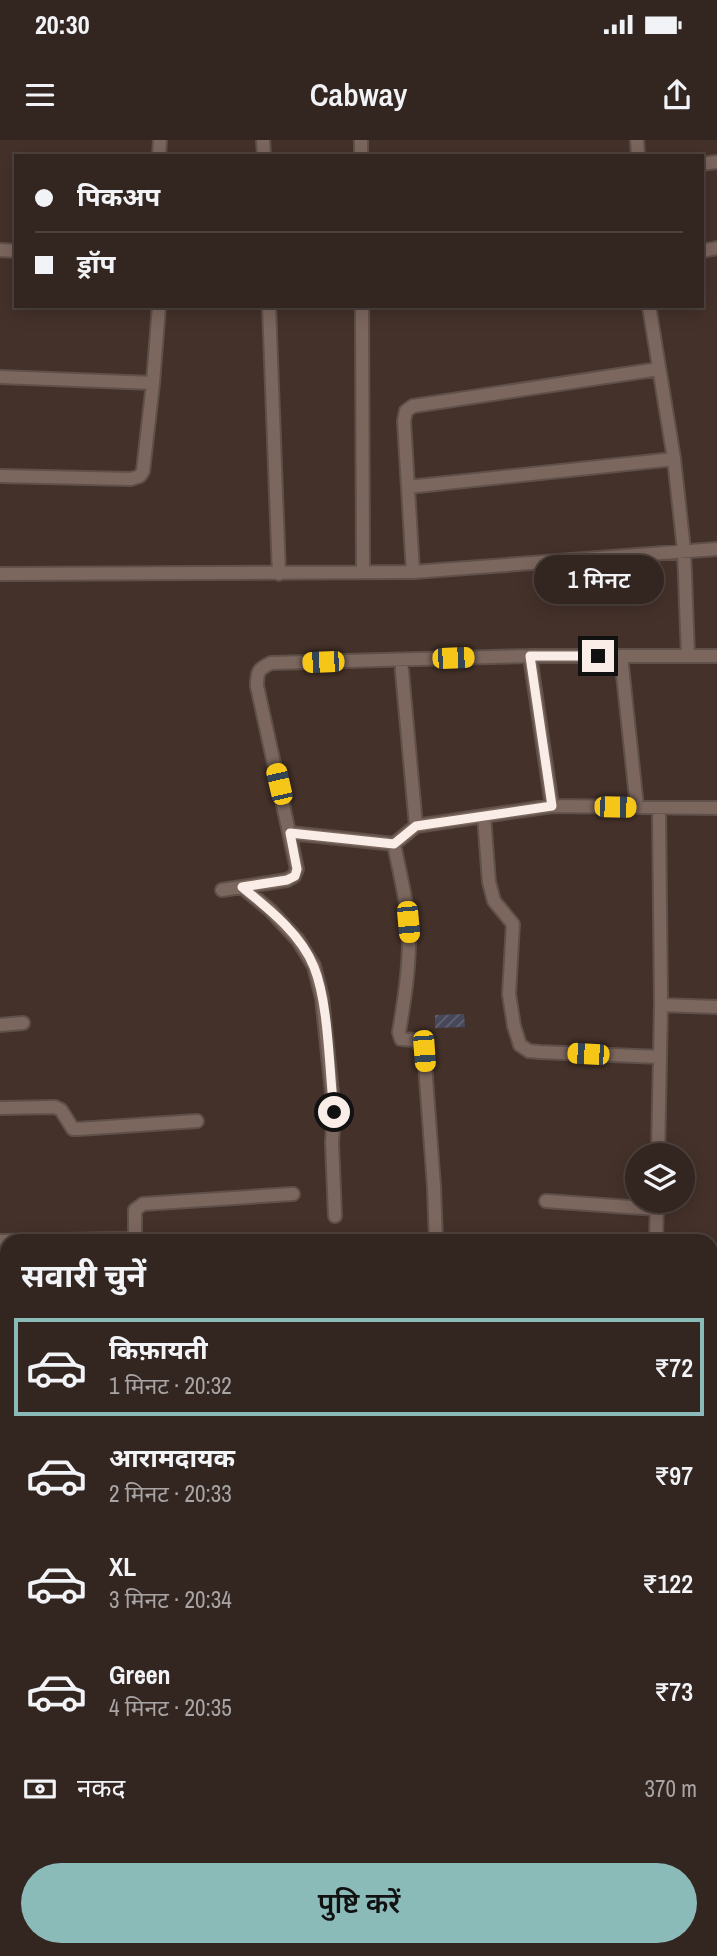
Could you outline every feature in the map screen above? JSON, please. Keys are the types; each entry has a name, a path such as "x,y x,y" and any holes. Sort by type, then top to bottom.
{"street":[{"path":"0,476 140,477 143,471 153,383 159,308"},
{"path":"269,308 279,574"},
{"path":"362,308 363,572"},
{"path":"649,308 674,459 684,550 688,656"},
{"path":"413,572 404,421 406,411 413,406 659,369"},
{"path":"0,377 153,383"},
{"path":"408,487 674,459"},
{"path":"0,574 413,572 717,549"},
{"path":"222,890 287,880 295,876 297,869 257,686 257,671 271,663 530,656 717,656"},
{"path":"530,656 552,806"},
{"path":"621,656 637,807"},
{"path":"401,660 416,826"},
{"path":"290,833 394,844 416,826 552,806 717,808"},
{"path":"658,1143 659,808"},
{"path":"484,816 489,882 494,901 513,925 509,994 520,1045 529,1051 540,1052 660,1057"},
{"path":"394,844 409,938 408,976 400,1032 401,1039 415,1040 424,1051 436,1234"},
{"path":"242,887 270,910 298,940 314,966 322,998 334,1112 332,1143 335,1216"},
{"path":"660,1006 717,1007"},
{"path":"0,1025 23,1023"},
{"path":"0,1108 55,1107 61,1110 73,1129 197,1121"},
{"path":"134,1234 135,1210 142,1204 293,1194"},
{"path":"546,1201 625,1204"},
{"path":"656,1234 657,1213"}],"building":[{"path":"464,1014 465,1027 435,1028 435,1015"}],"route":[{"path":"334,1112 322,998 314,966 298,940 270,910 242,887 287,880 295,876 296,857 290,833 394,844 416,826 552,806 530,656 598,656"}]}
